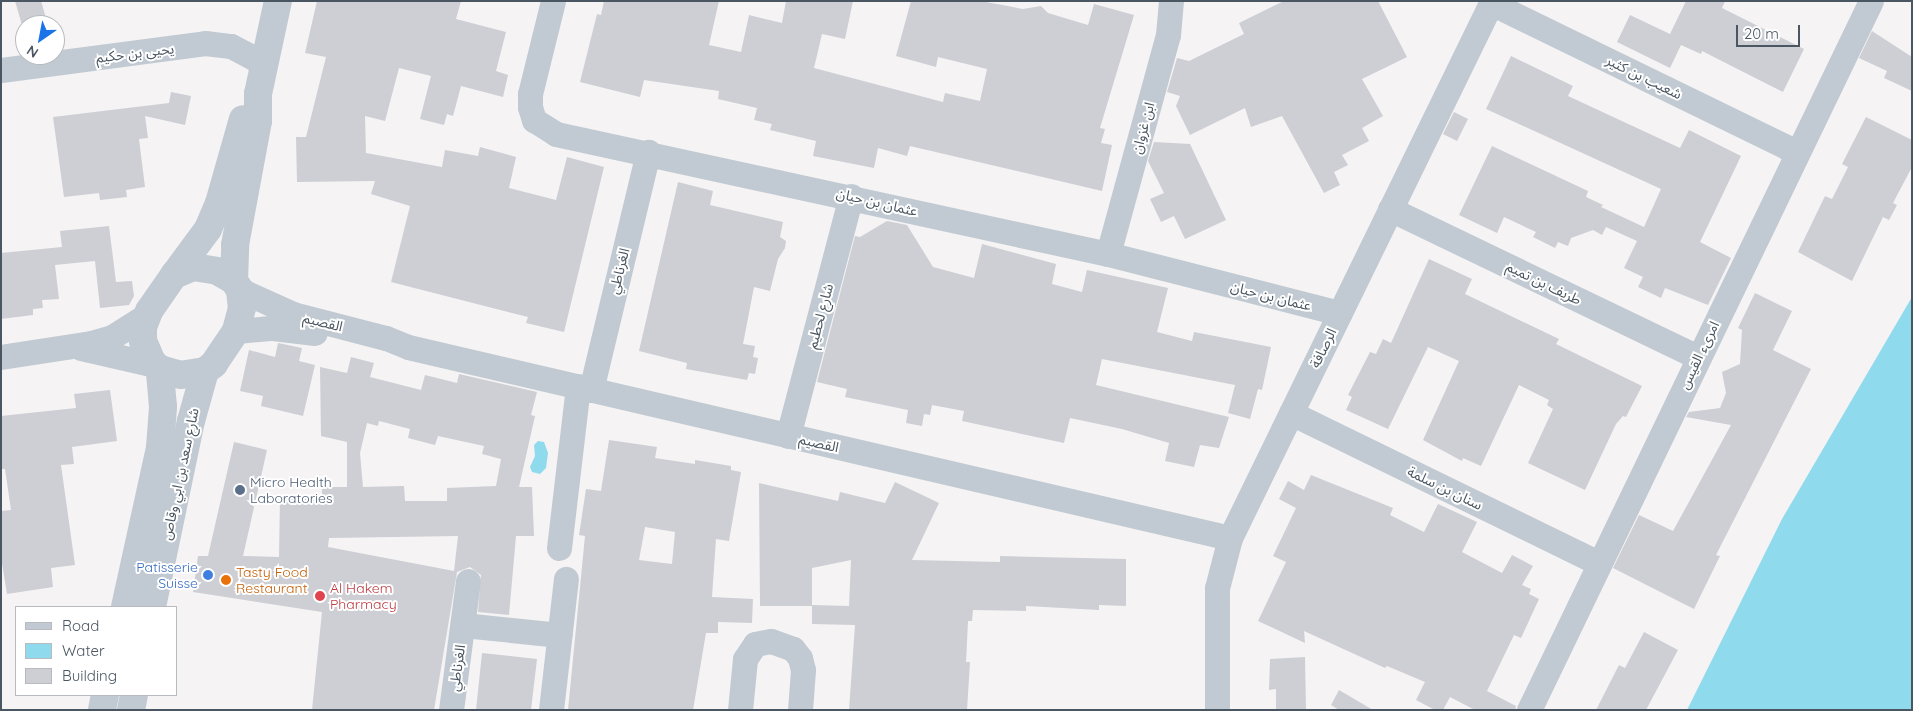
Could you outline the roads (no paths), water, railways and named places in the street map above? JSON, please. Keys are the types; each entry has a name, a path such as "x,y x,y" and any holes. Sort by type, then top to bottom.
{"street":[{"path":"71,346 158,367 181,375 205,371 236,331 242,308 237,286 235,245 258,120 258,94 278,1"},
{"name":"عثمان بن حيان","path":"553,1 530,94 534,120 556,134 851,196 1108,254 1340,314"},
{"name":"ابن غزوان","path":"1108,254 1168,35 1171,1"},
{"name":"امرىء القيس","path":"1529,710 1796,152 1871,1"},
{"name":"شعيب بن كثير","path":"1492,2 1796,152"},
{"name":"الرصافة","path":"1216,710 1216,588 1230,538 1492,2"},
{"name":"يحيى بن حكيم","path":"1,70 205,43 231,46 265,64"},
{"path":"1,357 71,346 112,337 147,315 174,274 208,229 219,203 242,121 258,94"},
{"name":"الغرناطي","path":"559,548 584,388 648,152"},
{"name":"شارع لحطيم","path":"788,436 851,196"},
{"name":"طريف بن تميم","path":"1390,209 1698,357"},
{"path":"174,274 184,269 200,267 217,270 237,286"},
{"name":"القصيم","path":"237,286 293,314 386,338 408,347 1230,538"},
{"path":"147,315 143,341 158,367"},
{"name":"القصيم","path":"236,331 292,330 384,346 408,347"},
{"name":"شارع سعد بن ابي وقاص","path":"125,606 160,448 163,407 158,367"},
{"name":"شارع سعد بن ابي وقاص","path":"152,606 191,421 205,371"},
{"name":"سنان بن سلمة","path":"1291,413 1598,563"},
{"path":"551,710 566,579"},
{"name":"الغرناطي","path":"451,710 468,581"},
{"name":"الغرناطي","path":"463,625 559,635"},
{"path":"740,710 745,659 755,644 771,641 793,650 800,658 803,670 800,710"},
{"path":"102,710 105,696"},
{"path":"131,710 134,696"}],"water":[{"path":"1912,297 1912,710 1687,710 1782,519"},
{"path":"538,441 544,442 548,453 546,468 540,474 532,472 530,467 535,456 534,445"}],"place":[{"name":"Micro Health Laboratories","path":"240,490"},
{"name":"Patisserie Suisse","path":"208,575"},
{"name":"Tasty Food Restaurant","path":"226,580"},
{"name":"Al Hakem Pharmacy","path":"320,596"}]}
